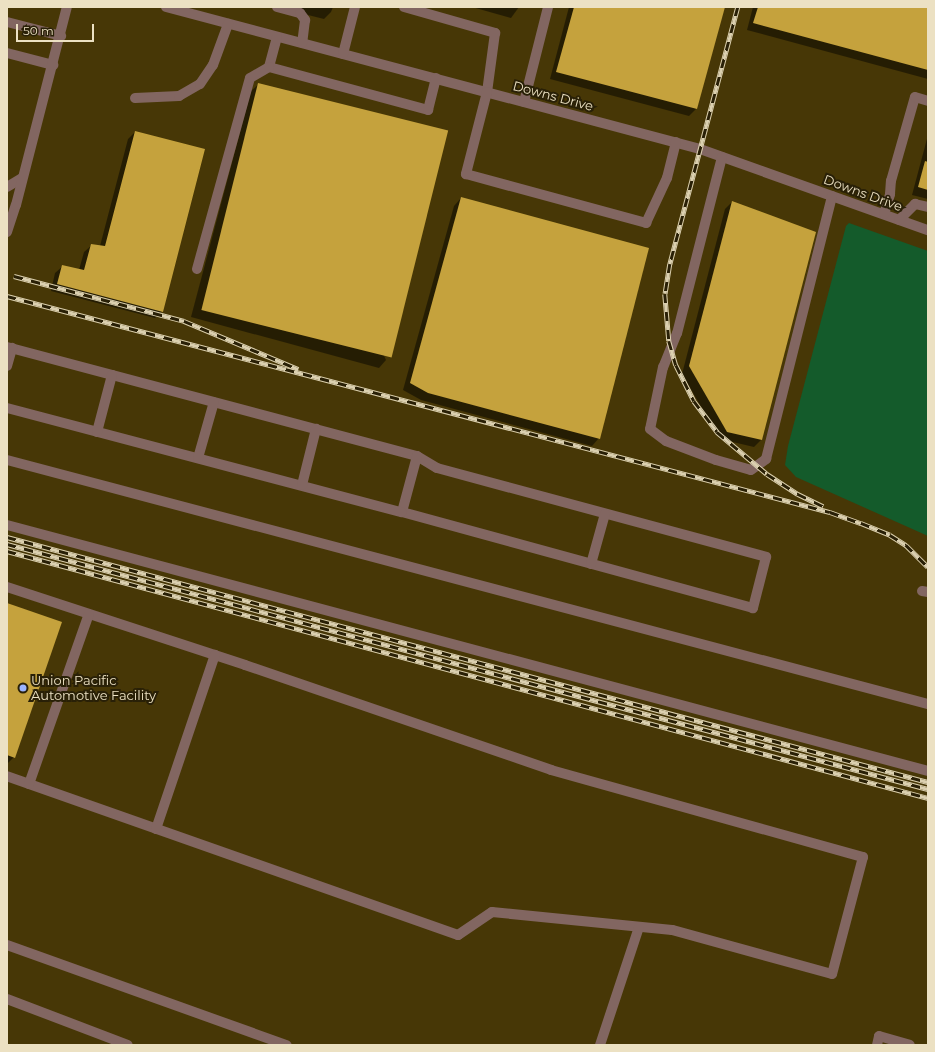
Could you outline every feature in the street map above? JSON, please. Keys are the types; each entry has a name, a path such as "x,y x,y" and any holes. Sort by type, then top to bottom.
{"street":[{"path":"7,232 61,36 67,7"},
{"name":"Downs Drive","path":"166,7 201,12 228,24 676,142 722,156 928,230"},
{"path":"277,7 300,13 305,20 302,43"},
{"path":"343,54 354,7"},
{"path":"404,7 494,33 487,92 466,174 646,223 667,178 676,142"},
{"path":"524,102 548,7"},
{"path":"7,22 61,36"},
{"path":"135,98 179,96 200,84 213,64 228,24"},
{"path":"197,269 250,78 269,67 277,37"},
{"path":"7,53 53,65"},
{"path":"269,67 428,110 436,78"},
{"path":"884,214 890,194 891,181 914,97 928,101"},
{"path":"722,156 677,333 663,367 650,428 666,441 716,460 751,470 766,460 832,196"},
{"path":"7,187 22,178"},
{"path":"899,220 915,204 928,207"},
{"path":"7,366 9,348 417,456 437,468 766,558 753,608 302,485 7,408"},
{"path":"97,432 112,375"},
{"path":"198,458 214,402"},
{"path":"302,485 316,429"},
{"path":"402,512 417,456"},
{"path":"7,460 928,704"},
{"path":"591,564 605,514"},
{"path":"7,525 928,771"},
{"path":"7,587 215,655 551,770 863,857 832,974 672,930 492,912 458,935 7,776"},
{"path":"29,784 89,614"},
{"path":"156,829 215,655"},
{"path":"600,1045 639,927"},
{"path":"7,945 287,1045"},
{"path":"7,999 128,1045"},
{"path":"877,1045 879,1036 910,1045"}],"green space":[{"path":"849,223 928,251 928,536 796,477 785,465 788,446 846,226"}],"building":[{"path":"574,7 725,7 697,109 556,72"},
{"path":"758,7 928,7 928,70 753,23"},
{"path":"258,83 448,130 392,357 201,310"},
{"path":"135,131 205,149 163,312 57,284 62,265 84,270 91,244 105,246"},
{"path":"925,161 928,162 928,190 918,187"},
{"path":"461,197 649,248 600,439 428,393 410,383"},
{"path":"732,201 816,232 762,440 727,432 689,366"},
{"name":"Union Pacific Automotive Facility","path":"7,603 62,622 15,758 7,755"}],"railway":[{"path":"738,7 670,264 665,294 669,341 676,365 694,401 717,432 767,474 798,494 823,506"},
{"path":"14,276 184,321 298,369"},
{"path":"7,296 830,512 890,535 906,545 928,567"},
{"path":"7,537 928,782"},
{"path":"7,544 928,789"},
{"path":"7,551 928,798"}],"place":[{"name":"Union Pacific Automotive Facility","path":"23,688"}]}
